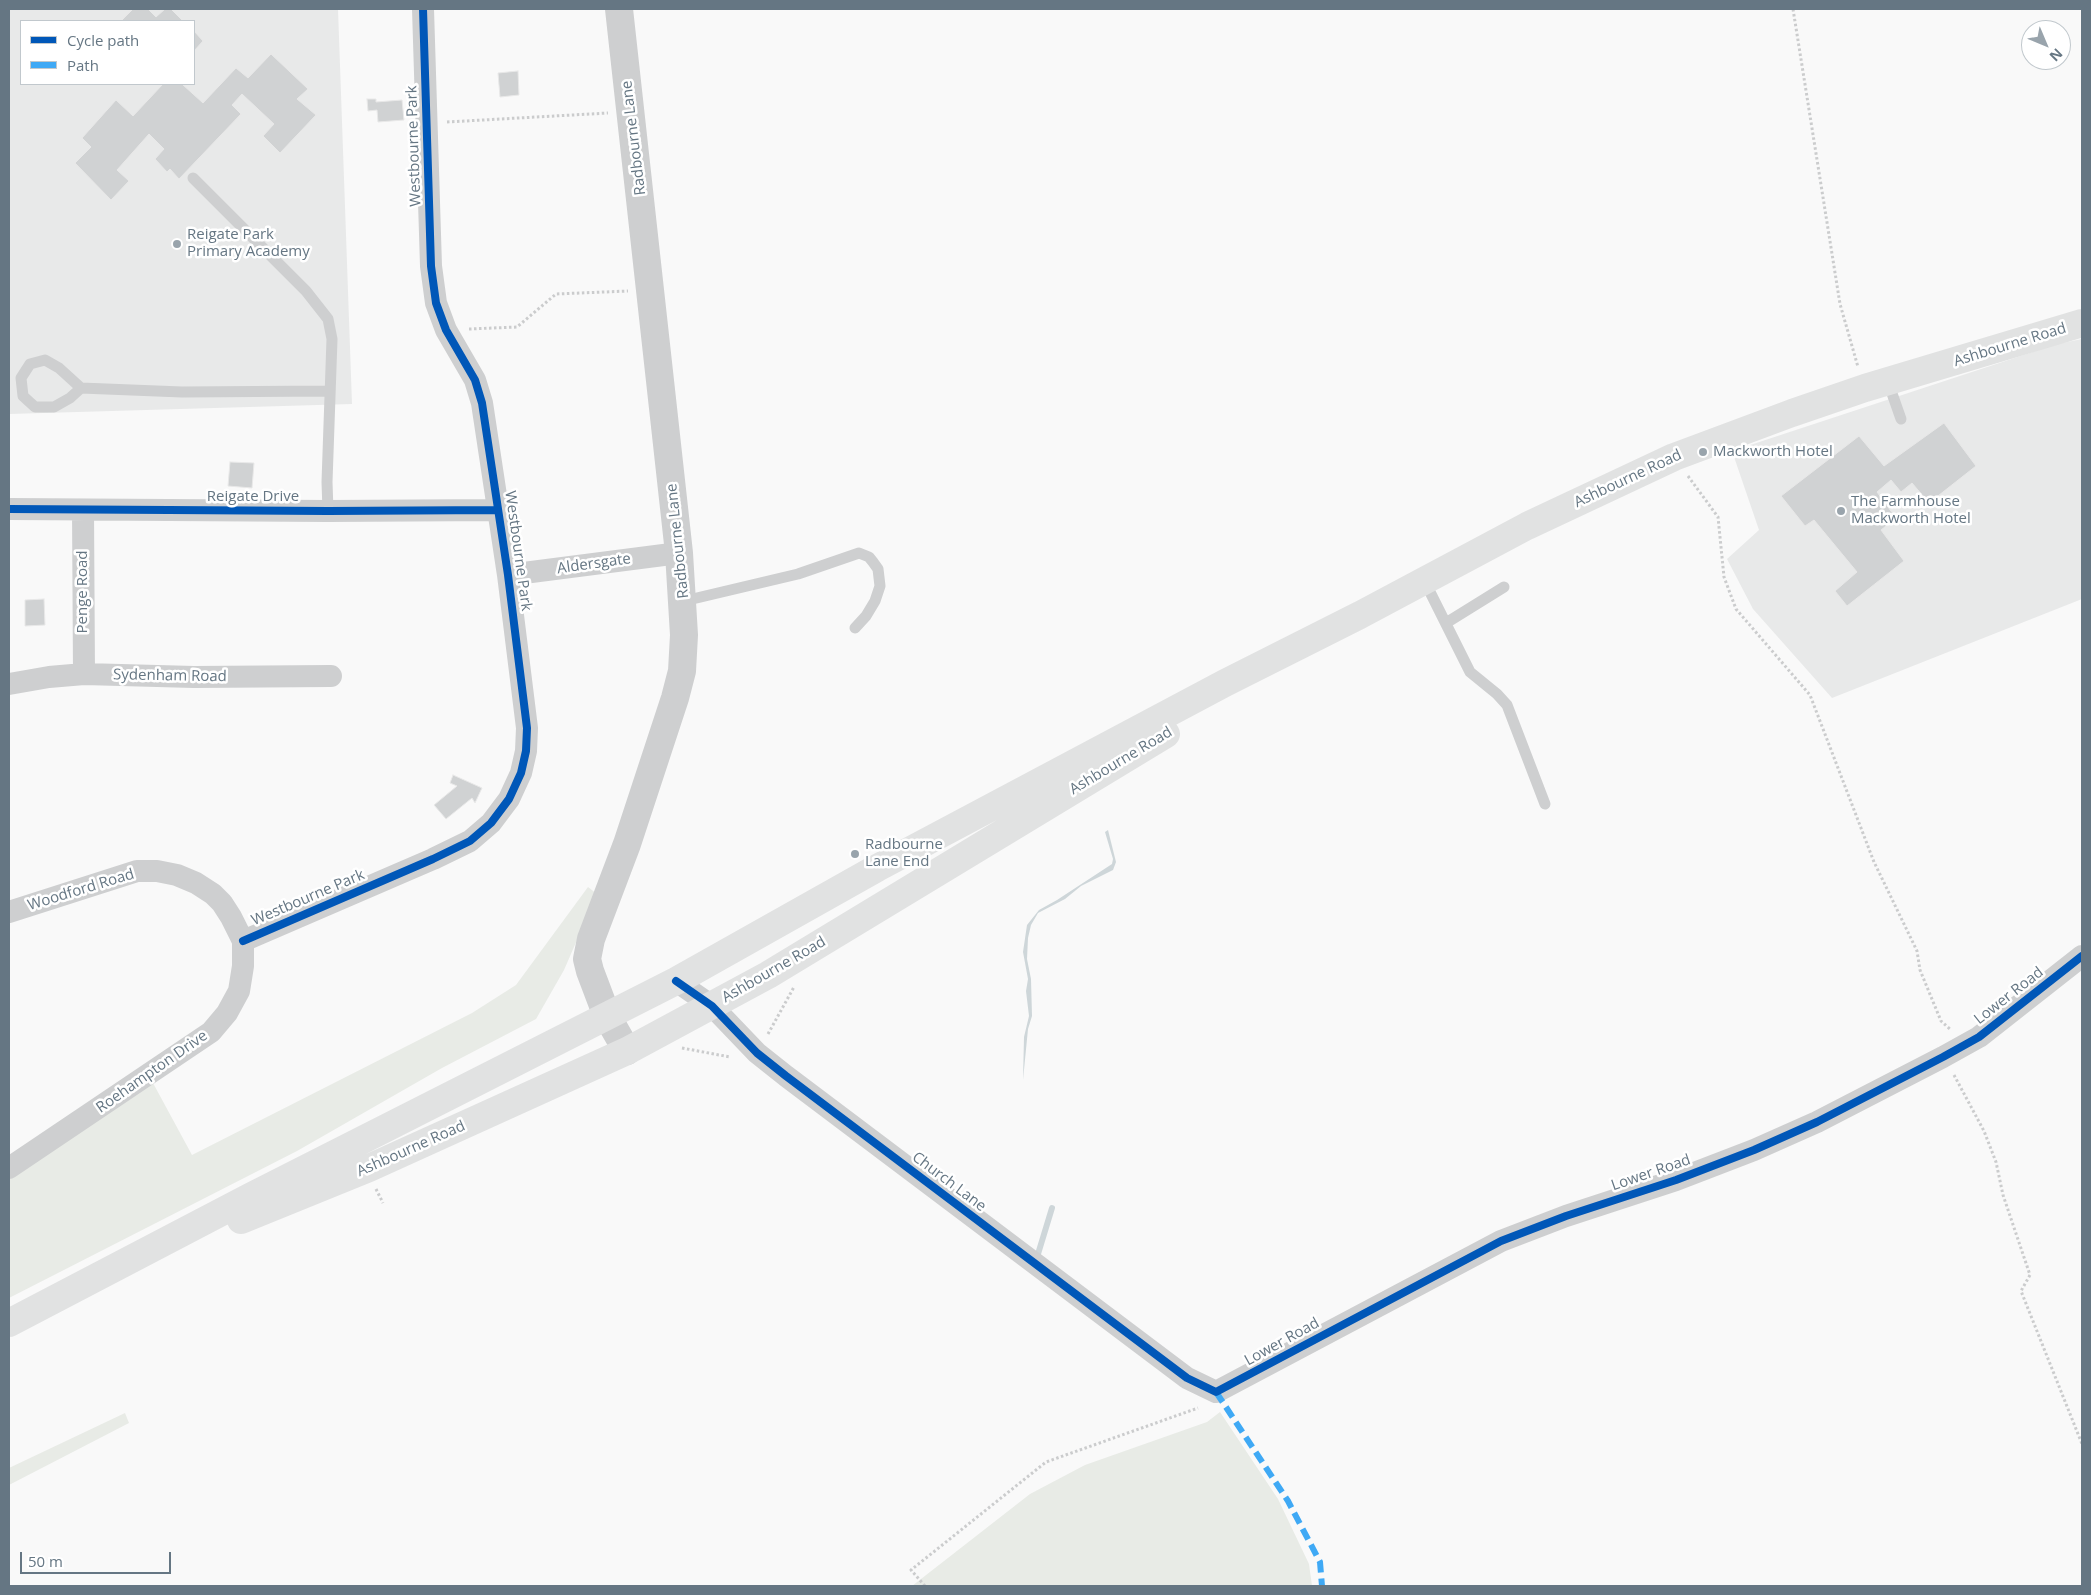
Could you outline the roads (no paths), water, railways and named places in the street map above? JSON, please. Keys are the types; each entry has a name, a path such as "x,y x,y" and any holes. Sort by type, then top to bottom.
{"highway":[{"name":"Ashbourne Road","path":"9,1323 250,1197 676,981 877,868 1225,683 1360,615 1527,526 1674,458 1876,385 2082,323"},
{"name":"Ashbourne Road","path":"96,1279 369,1168 628,1051 712,1006 818,945 1225,699 1360,615"}],"street":[{"name":"Westbourne Park","path":"243,941 433,859 470,841 491,823 509,799 521,773 526,751 527,728 508,576 482,403 475,380 446,330 436,303 431,266 423,9"},
{"name":"Radbourne Lane","path":"619,9 652,290 684,601 684,653 675,698 627,844 591,939 588,953 590,971 607,1016 628,1051"},
{"name":"Reigate Drive","path":"9,508 83,510 498,510"},
{"name":"Penge Road","path":"83,510 84,674"},
{"name":"Aldersgate","path":"508,576 679,553"},
{"name":"Sydenham Road","path":"9,684 50,676 84,674 194,677 331,676"},
{"name":"Woodford Road","path":"9,912 137,872 157,871 177,875 196,883 213,894 232,917 243,941"},
{"name":"Roehampton Drive","path":"9,1168 211,1032 227,1013 239,991 243,966 243,941"},
{"name":"Lower Road","path":"1216,1392 1501,1242 1566,1216 1676,1180 1754,1150 1817,1122 1943,1057 1992,1028 2082,956"},
{"name":"Church Lane","path":"676,981 712,1006 757,1053 786,1076 1187,1378 1216,1392"}],"lane":[{"path":"194,178 306,291 328,319 332,339 329,391 328,511"},
{"path":"81,388 70,398 54,407 35,407 23,396 21,378 30,364 45,360 59,368 81,388 182,392 329,391"},
{"path":"1876,385 1901,419"},
{"path":"684,601 798,574 859,554 869,557 878,569 880,586 866,616 855,628"},
{"path":"1424,580 1470,672 1498,694 1507,705 1545,804"},
{"path":"1446,623 1504,587"}],"waterway":[{"path":"1038,1254 1052,1208"}],"place":[{"name":"Reigate Park Primary Academy","path":"177,244"},
{"name":"Mackworth Hotel","path":"1703,452"},
{"name":"The Farmhouse Mackworth Hotel","path":"1841,511"},
{"name":"Radbourne Lane End","path":"855,854"}]}
